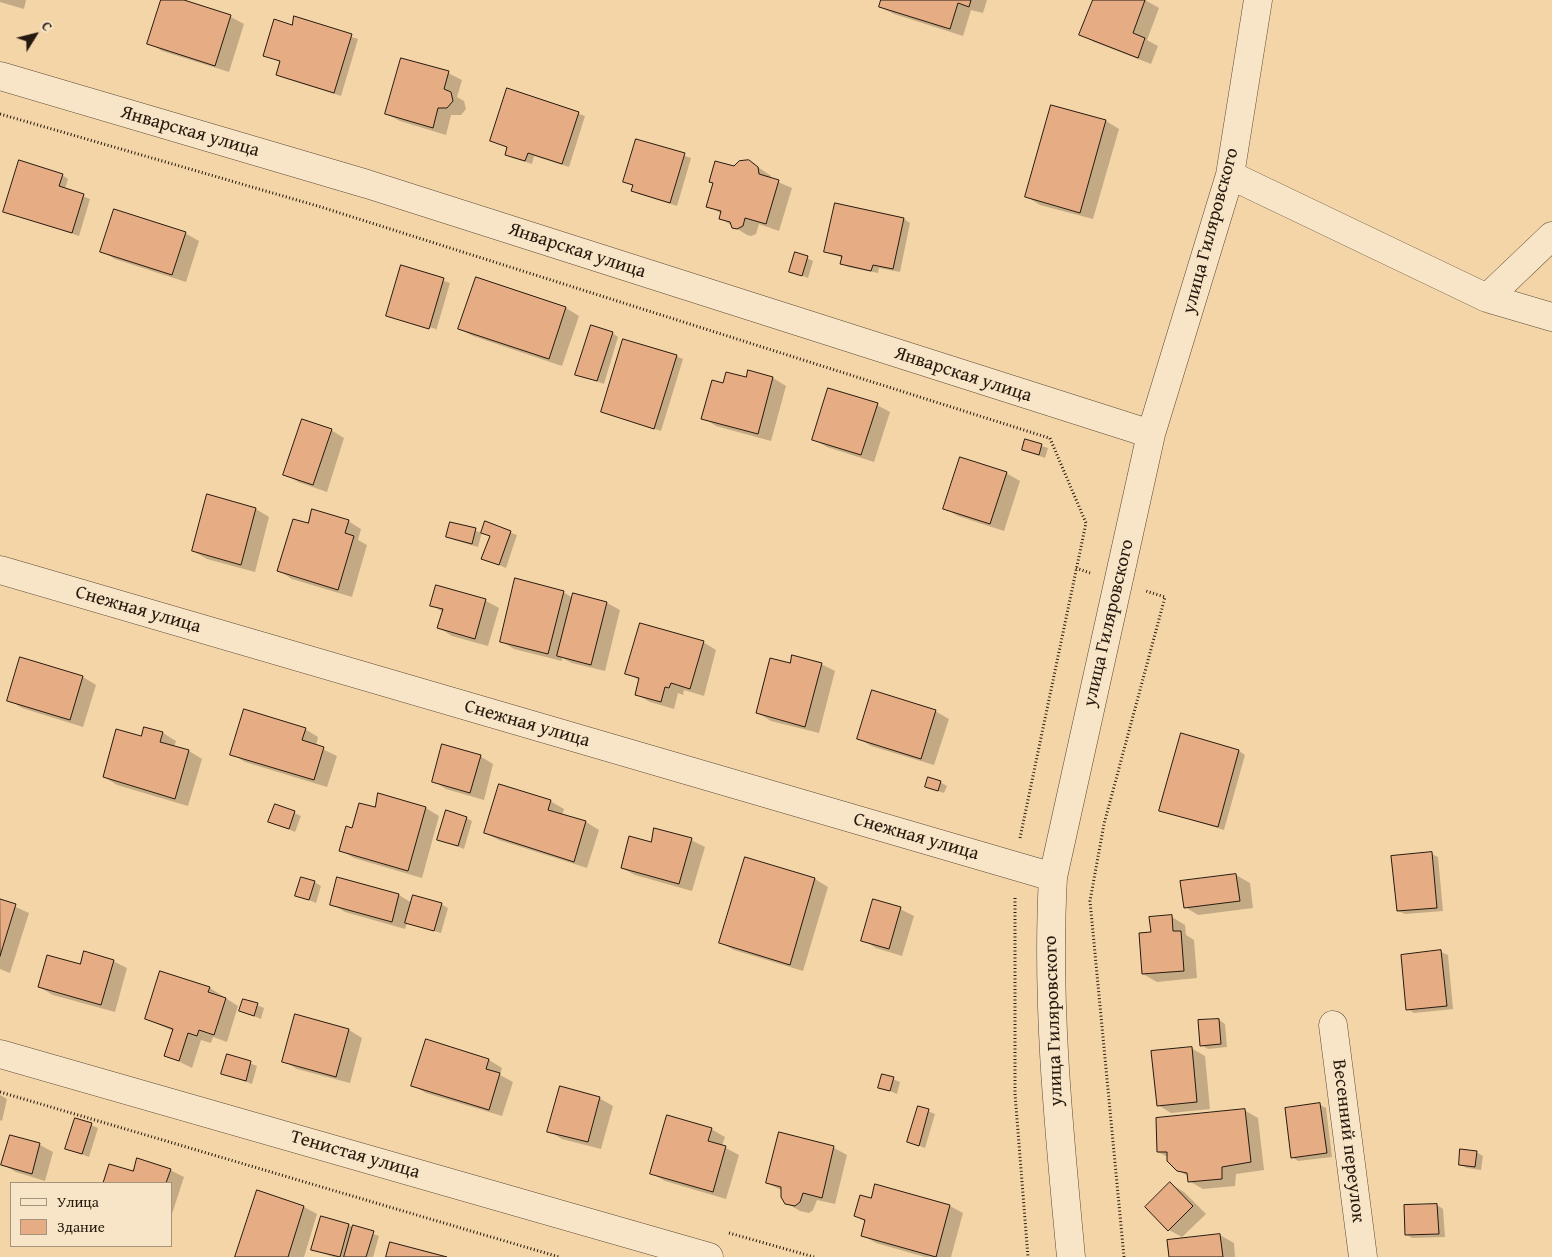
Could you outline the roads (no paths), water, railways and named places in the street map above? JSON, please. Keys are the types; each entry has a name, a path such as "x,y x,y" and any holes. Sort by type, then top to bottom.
{"street":[{"name":"улица Гиляровского","path":"1071,1257 1052,1041 1050,932 1053,877 1151,434 1230,175 1258,0"},
{"name":"Январская улица","path":"0,76 367,184 1151,434"},
{"path":"1230,175 1487,298 1552,317"},
{"path":"1487,298 1552,236"},
{"name":"Снежная улица","path":"0,570 1053,877"},
{"name":"Весенний переулок","path":"1333,1025 1363,1257"},
{"name":"Тенистая улица","path":"0,1054 709,1257"}]}
